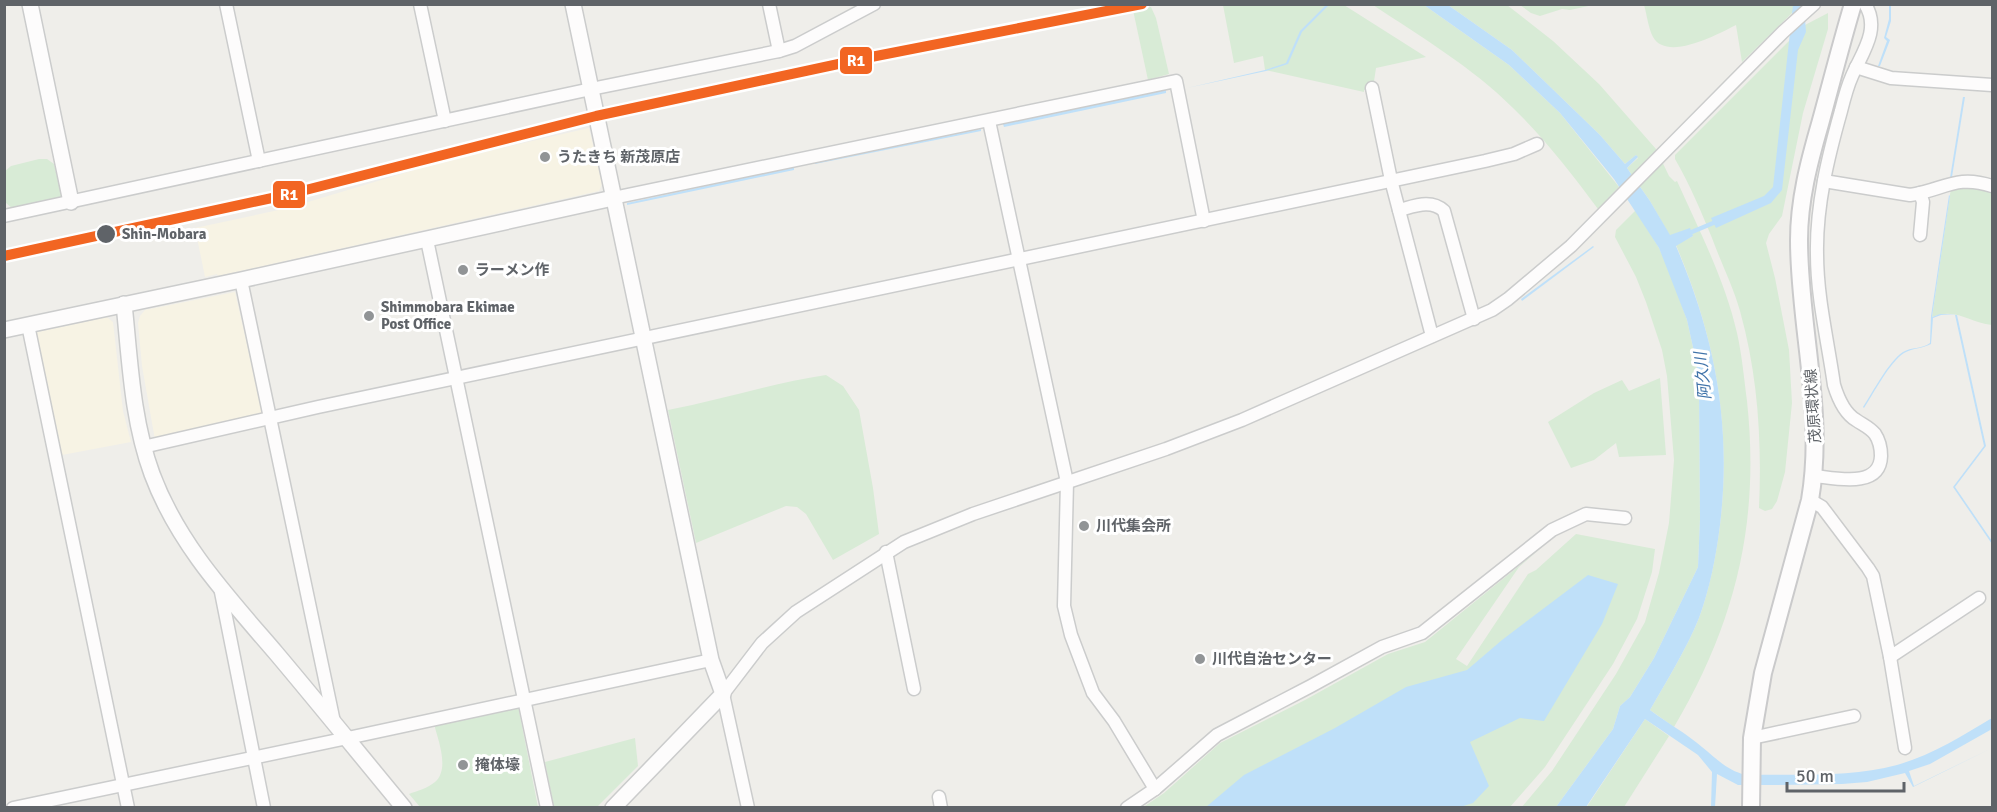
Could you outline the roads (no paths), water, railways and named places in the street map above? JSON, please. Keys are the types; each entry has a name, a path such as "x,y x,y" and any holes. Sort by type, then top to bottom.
{"main road":[{"name":"茂原環状線","path":"1751,807 1752,738 1763,673 1815,476 1814,395 1799,272 1801,203 1807,171 1853,4"}],"street":[{"path":"30,4 71,202"},
{"path":"226,4 259,161"},
{"path":"420,4 445,121"},
{"path":"573,4 711,660 723,694 748,807"},
{"path":"769,4 779,51"},
{"path":"4,216 591,89 779,51 795,46 874,4"},
{"path":"613,807 723,694 762,643 796,612 885,552 927,531 1166,449 1242,420 1474,319 1508,299 1602,217 1783,32 1814,4"},
{"path":"1815,476 1857,480 1869,476 1881,459 1881,446 1876,435 1866,424 1854,420 1838,399 1834,386 1818,279 1817,254 1824,182 1846,93 1872,30 1871,20 1864,4"},
{"path":"1856,67 1891,78 1992,85"},
{"path":"4,330 613,198 1176,81 1203,221"},
{"path":"1372,88 1391,180 1432,336"},
{"path":"989,121 1067,482 1064,606 1071,635 1093,693 1114,721 1155,789"},
{"path":"143,447 643,338 1504,156 1537,144"},
{"path":"1824,182 1910,195 1959,181 1977,181 1992,186"},
{"path":"1920,193 1923,202 1920,235"},
{"path":"1399,210 1429,203 1438,205 1444,211 1474,319"},
{"path":"427,240 546,807"},
{"path":"241,280 334,723"},
{"path":"124,304 137,418 143,447 152,475 176,526 190,549 219,587 404,807"},
{"path":"28,325 128,807"},
{"path":"1810,500 1822,507 1873,576 1890,657 1905,748"},
{"path":"1127,807 1155,789 1217,735 1382,647 1422,633 1552,530 1586,514 1625,519"},
{"path":"885,552 914,689"},
{"path":"219,587 264,807"},
{"path":"1890,657 1979,598"},
{"path":"13,807 711,660"},
{"path":"1752,738 1854,716"}],"water":[{"path":"1326,5 1329,5 1302,32 1288,64 1187,88 1286,63 1300,31"},
{"name":"阿久川","path":"1424,5 1448,5 1512,50 1600,135 1625,164 1636,155 1638,157 1627,168 1670,235 1690,228 1693,236 1676,246 1701,314 1717,382 1724,452 1720,525 1712,572 1699,618 1650,710 1690,737 1727,767 1746,775 1841,774 1897,765 1935,750 1992,718 1992,729 1930,764 1909,771 1914,786 1992,748 1913,787 1905,773 1867,782 1778,785 1738,785 1717,774 1715,807 1711,807 1712,772 1698,755 1645,719 1586,807 1556,807 1613,729 1620,706 1630,697 1654,658 1698,567 1699,385 1696,361 1687,320 1659,248 1614,179 1560,113 1509,65"},
{"path":"1793,5 1804,5 1806,32 1798,50 1782,190 1771,203 1716,228 1711,218 1764,196 1773,187"},
{"path":"1889,5 1891,5 1891,21 1886,37 1890,40 1880,66 1878,66 1887,41 1884,38 1889,19"},
{"path":"1166,90 1166,93 1004,127 1003,124"},
{"path":"1963,97 1965,97 1950,178"},
{"path":"981,129 981,131 815,164 814,162"},
{"path":"794,167 794,170 627,205 627,203"},
{"path":"1949,195 1932,317 1940,314 1957,315 1986,446 1955,487 1992,544 1953,487 1984,446 1955,315 1941,315 1933,318 1931,344 1907,351 1898,358 1863,407 1886,370 1897,357 1906,350 1930,343 1931,316"},
{"path":"1594,247 1522,301 1521,299"},
{"path":"1588,575 1618,584 1602,624 1544,721 1520,718 1470,742 1489,786 1473,803 1457,808 1206,807 1244,775 1335,728 1406,687 1467,670 1502,640"}],"waterway":[{"path":"1687,234 1718,221"}],"place":[{"name":"うたきち 新茂原店","path":"545,157"},
{"name":"Shin-Mobara","path":"106,234"},
{"name":"ラーメン作","path":"463,270"},
{"name":"Shimmobara Ekimae Post Office","path":"369,316"},
{"name":"川代集会所","path":"1084,526"},
{"name":"川代自治センター","path":"1200,659"},
{"name":"掩体壕","path":"463,765"}]}
